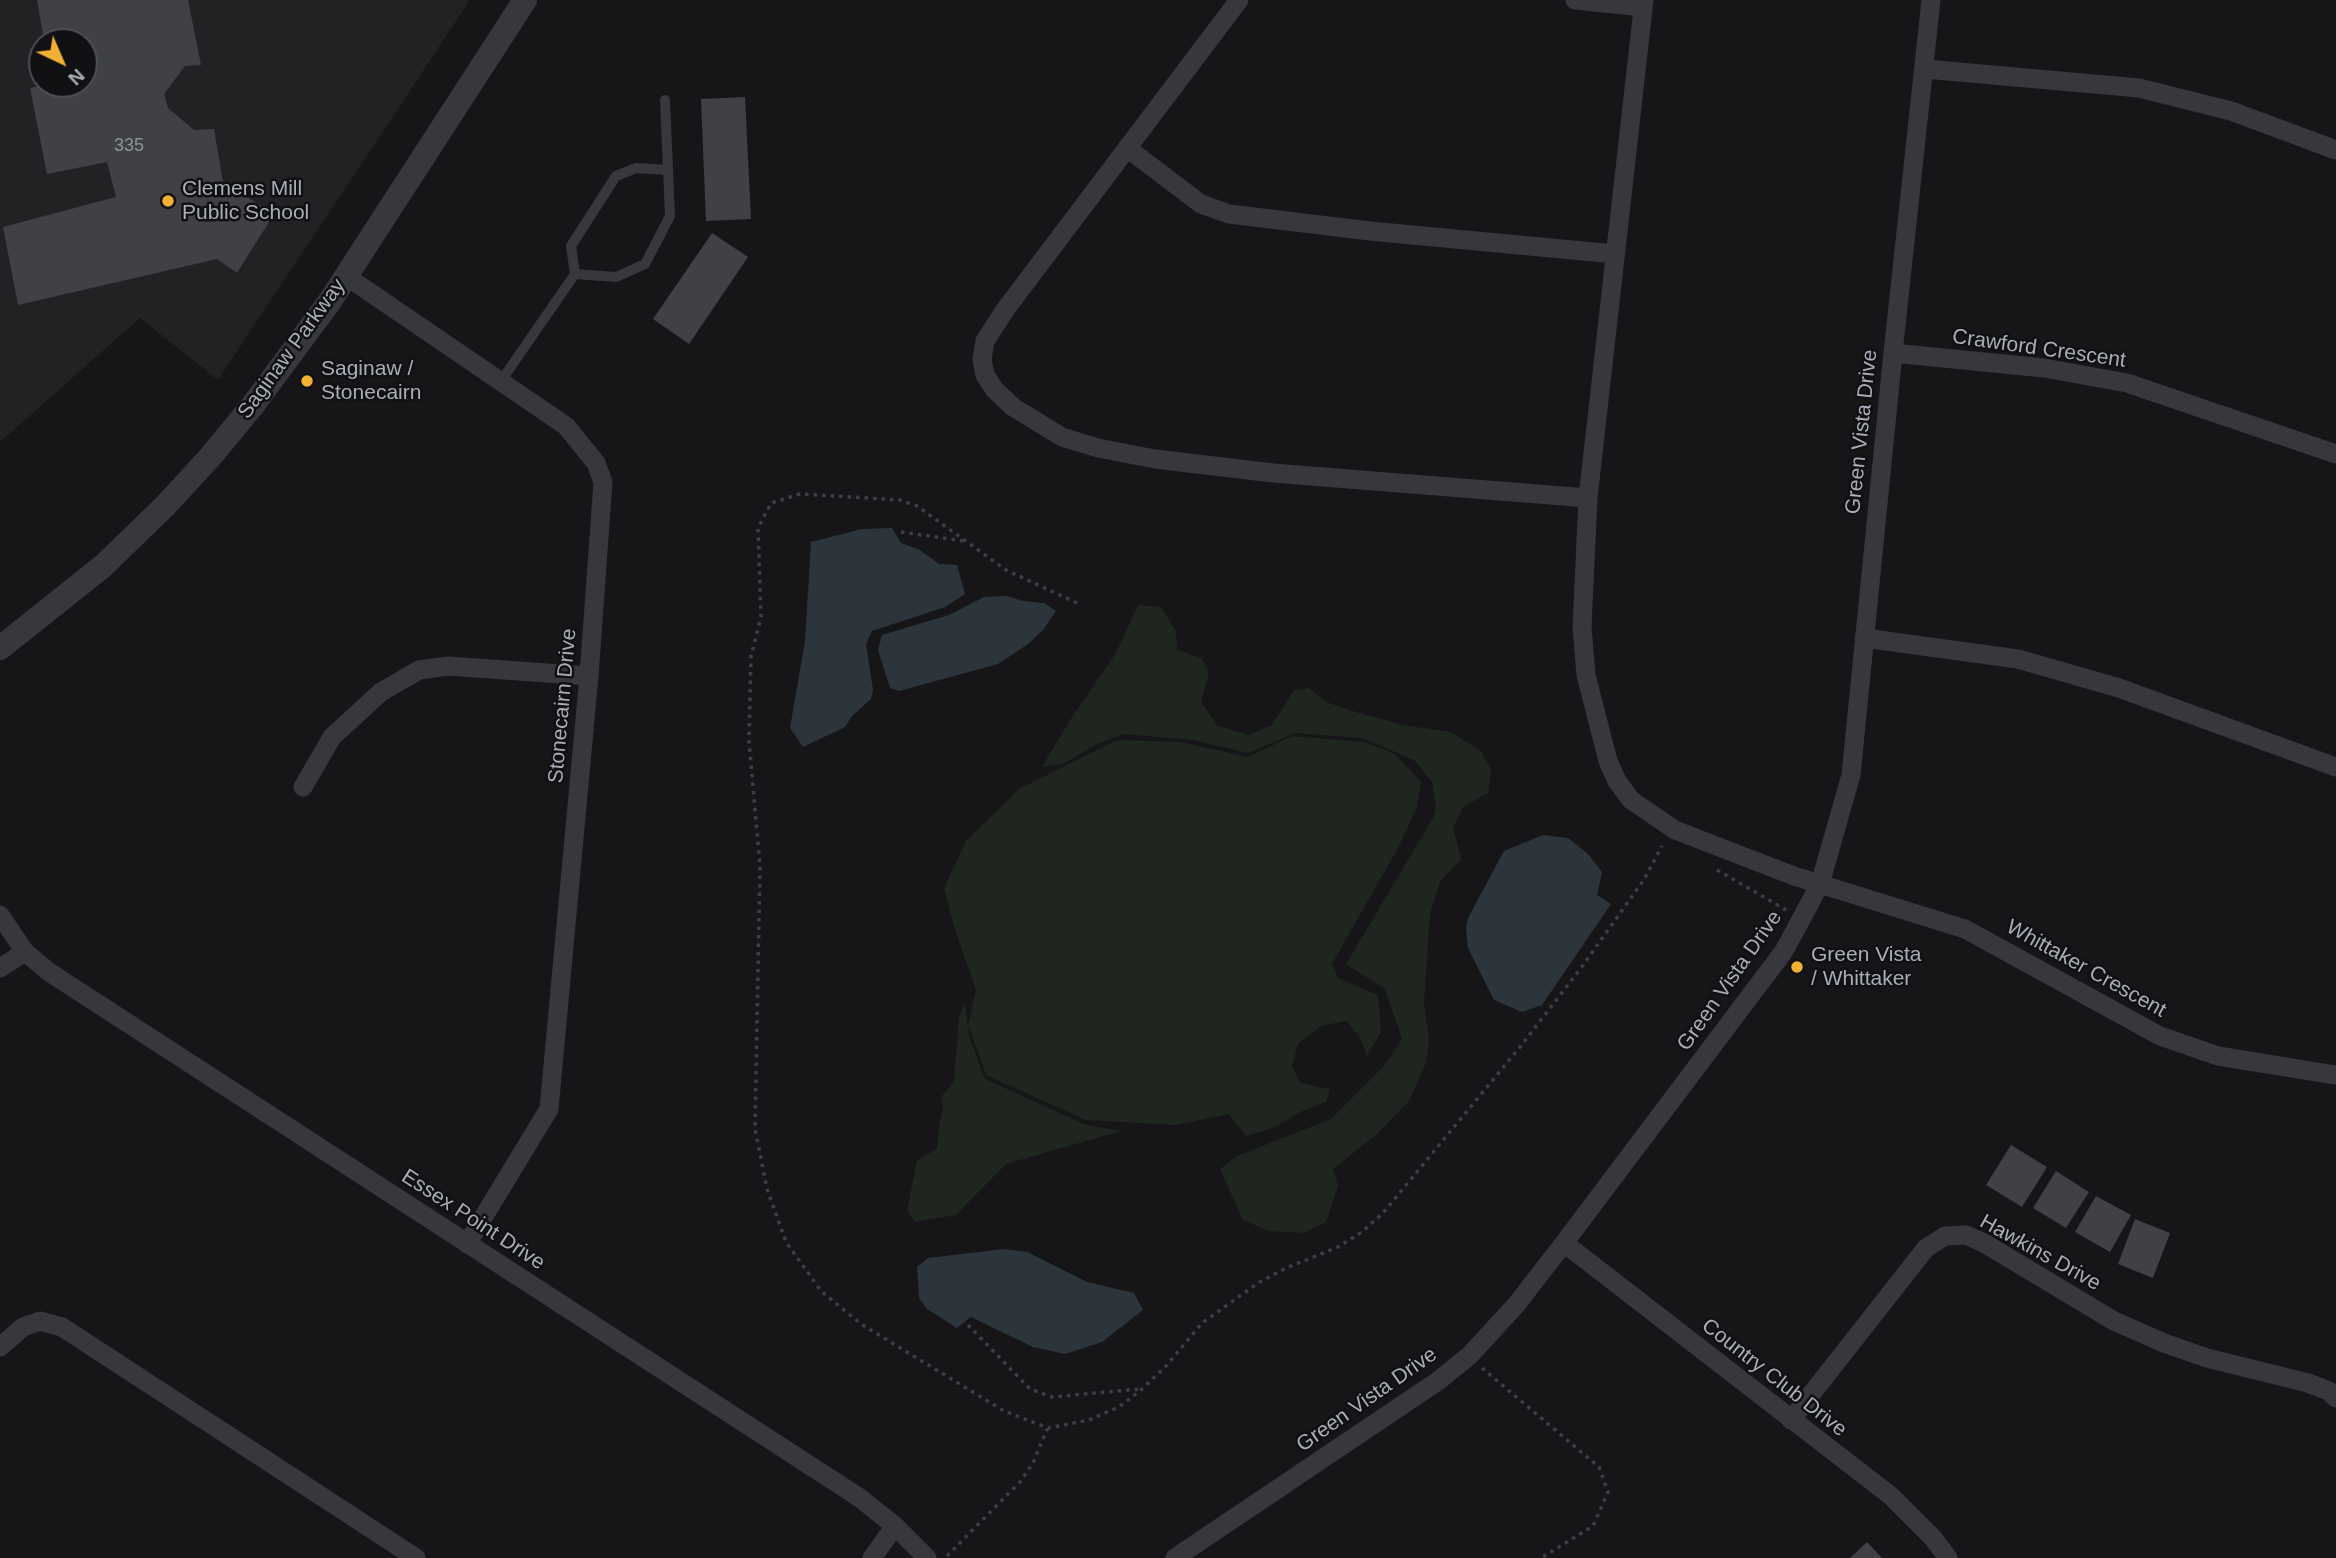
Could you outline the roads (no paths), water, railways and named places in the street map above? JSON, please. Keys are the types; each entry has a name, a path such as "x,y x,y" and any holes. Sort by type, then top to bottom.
{"street":[{"name":"Saginaw Parkway","path":"0,648 103,566 211,456 291,356 525,0"},
{"path":"1239,0 1004,310 985,341 982,359 985,375 994,389 1013,407 1062,437 1155,459 1273,473 1588,498"},
{"path":"1574,0 1643,4"},
{"name":"Green Vista Drive","path":"1175,1558 1438,1381 1469,1356 1516,1305 1784,951 1820,884 1851,775 1892,354 1931,0"},
{"name":"Whittaker Crescent","path":"1643,4 1588,498 1582,627 1586,675 1608,761 1617,781 1631,800 1675,830 1794,876 1965,929 2160,1036 2218,1056 2336,1075"},
{"path":"1925,69 2138,88 2231,111 2336,150"},
{"path":"1127,148 1201,204 1229,214 1370,231 1615,254"},
{"name":"Stonecairn Drive","path":"346,276 566,426 596,463 603,482 589,676 550,1109 467,1244"},
{"name":"Crawford Crescent","path":"1892,354 2044,368 2127,383 2336,454"},
{"path":"1864,638 2018,659 2119,688 2336,767"},
{"path":"303,787 332,737 381,692 419,670 448,666 589,676"},
{"name":"Essex Point Drive","path":"0,915 25,952 49,972 860,1498 927,1558"},
{"path":"0,968 25,952"},
{"name":"Hawkins Drive","path":"1791,1420 1926,1248 1945,1236 1966,1235 1984,1243 2114,1321 2207,1358 2308,1383 2329,1391 2336,1398"},
{"name":"Country Club Drive","path":"1564,1243 1891,1496 1933,1538 1948,1558"},
{"path":"0,1347 23,1327 40,1321 62,1327 416,1558"},
{"path":"872,1558 894,1526"}],"lane":[{"path":"575,274 616,277 645,264 670,216 665,100"},
{"path":"501,381 575,274 571,246 616,176 636,168 668,170"}],"place":[{"name":"Clemens Mill Public School","path":"168,201"},
{"name":"Saginaw / Stonecairn","path":"307,381"},
{"name":"Green Vista / Whittaker","path":"1797,967"}]}
